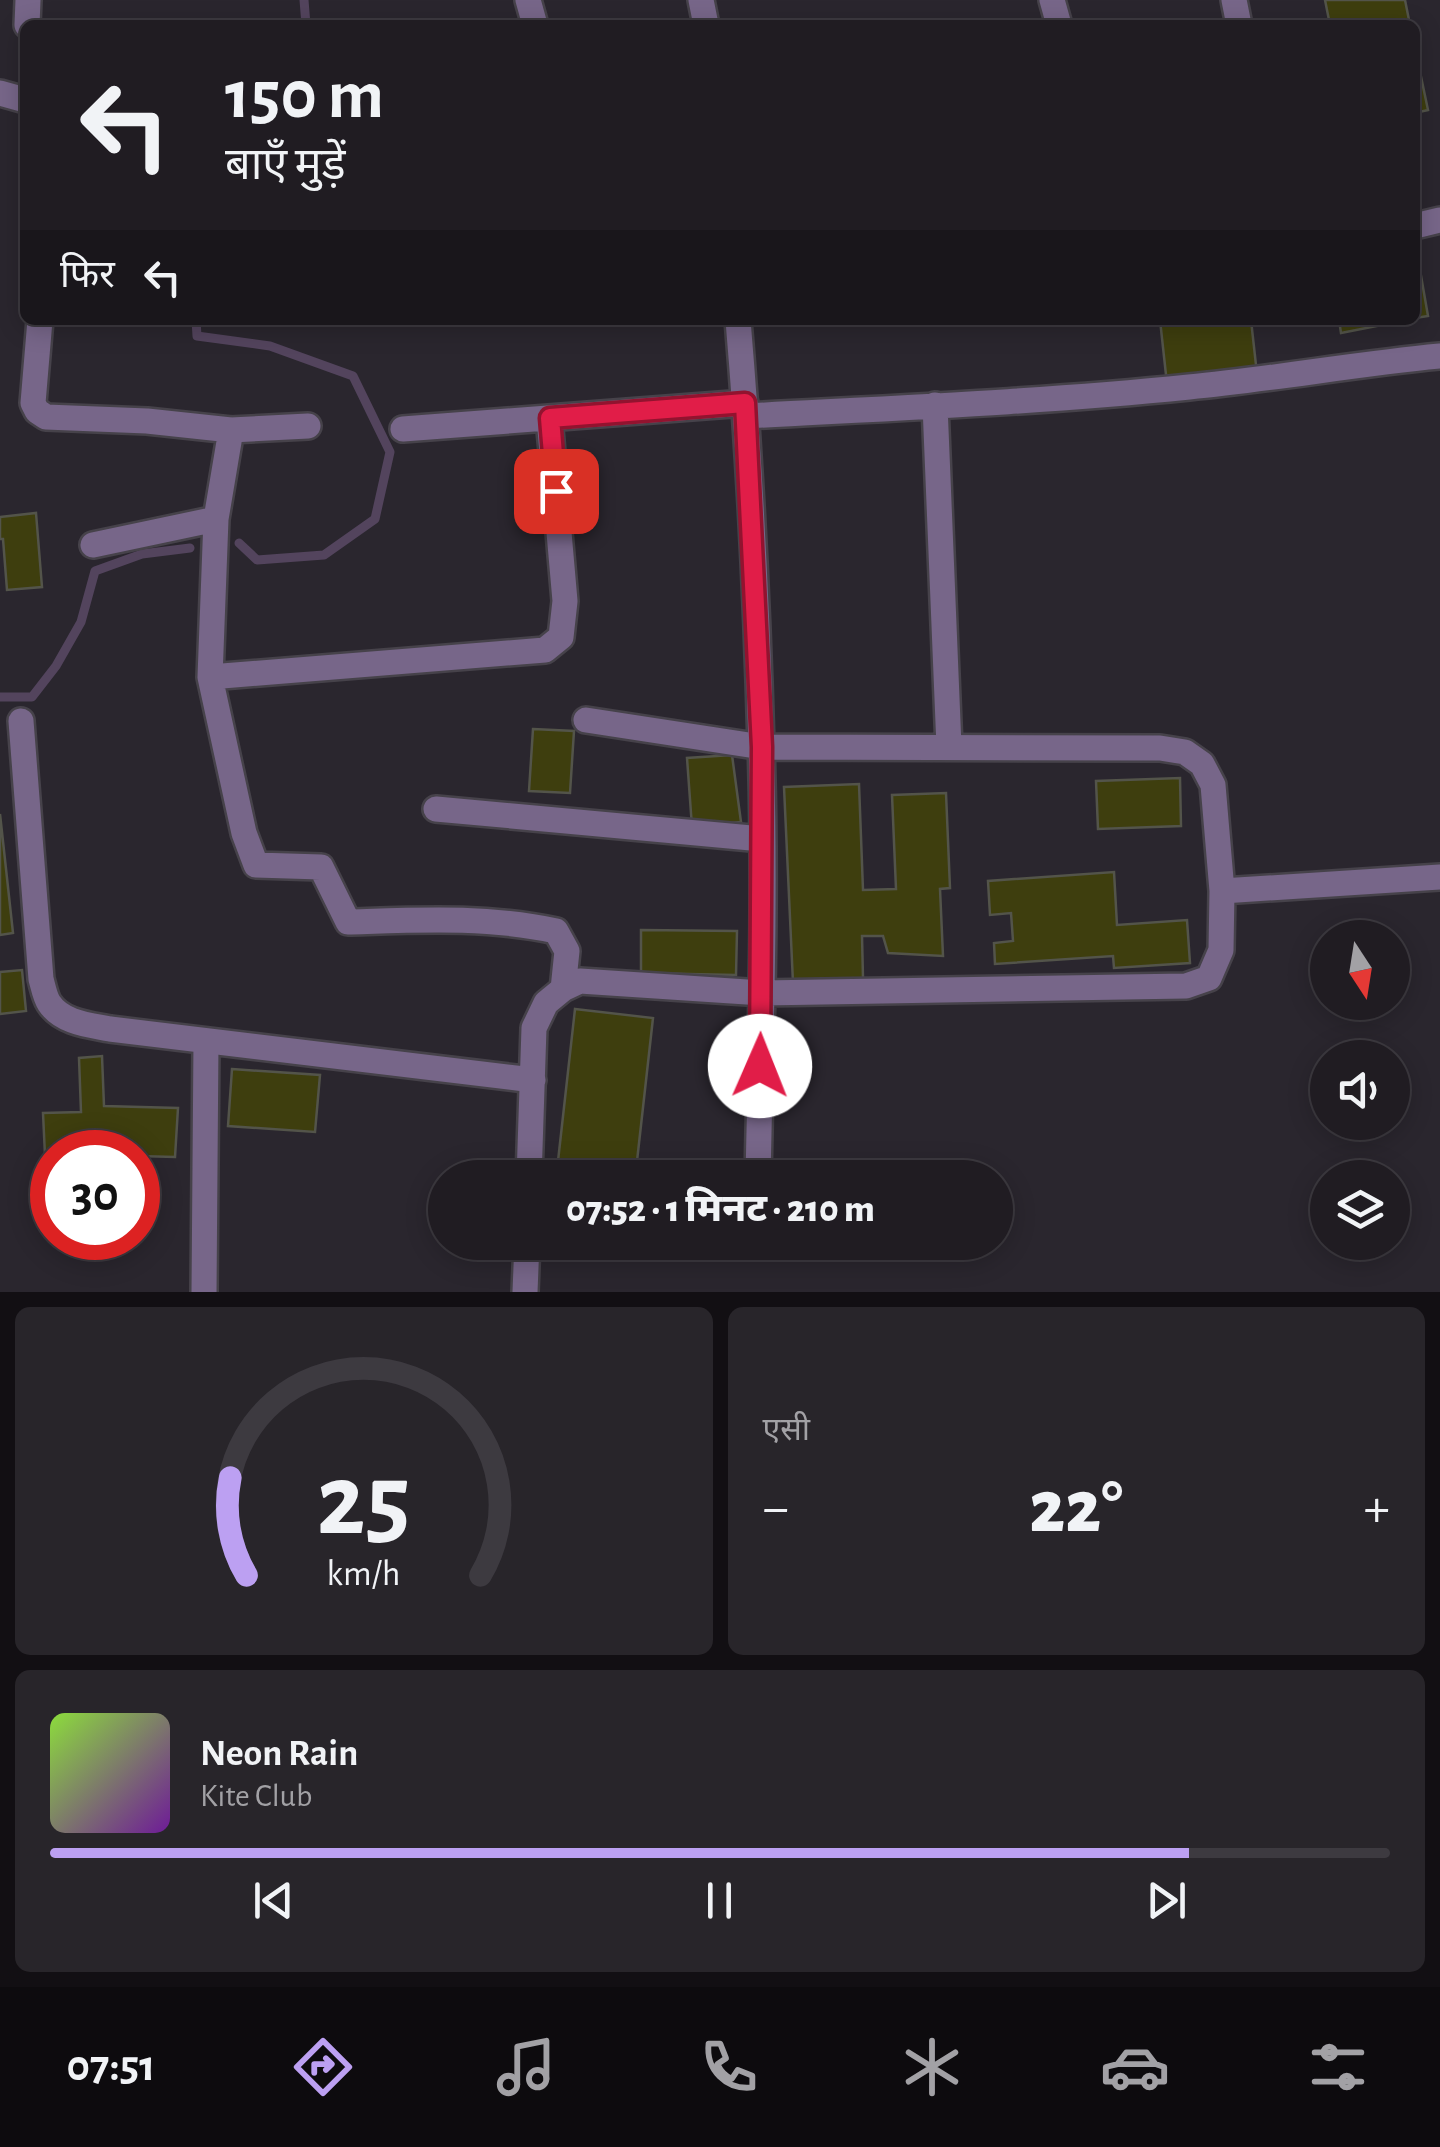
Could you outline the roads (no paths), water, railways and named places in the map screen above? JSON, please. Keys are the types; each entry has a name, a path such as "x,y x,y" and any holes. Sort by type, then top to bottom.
{"street":[{"path":"40,325 33,402 46,417 146,421 231,430 308,426"},
{"path":"738,325 762,747 758,1160"},
{"path":"403,429 550,418 935,405 1195,387 1440,356"},
{"path":"935,405 949,748"},
{"path":"210,677 545,650 561,637 565,601 550,418"},
{"path":"231,430 216,519 210,677 244,833 256,865 321,868 348,922 520,923 556,932 568,951 563,989"},
{"path":"92,545 216,519"},
{"path":"530,1160 534,1028 546,1003 580,981 762,993 1186,986 1209,978 1221,950 1222,891 1213,785 1202,764 1185,752 1160,748 762,747 586,720"},
{"path":"22,721 41,979 49,1003 62,1016 82,1024 206,1041 533,1080"},
{"path":"436,810 762,839"},
{"path":"1222,891 1440,877"},
{"path":"204,1292 206,1041"},
{"path":"524,1292 525,1260"}],"waterway":[{"path":"304,0 306,20"},
{"path":"196,325 197,336 270,346 353,376 390,452 375,519 324,555 257,560 239,543"},
{"path":"0,697 32,697 56,666 81,622 95,571 142,554 190,548"}]}
